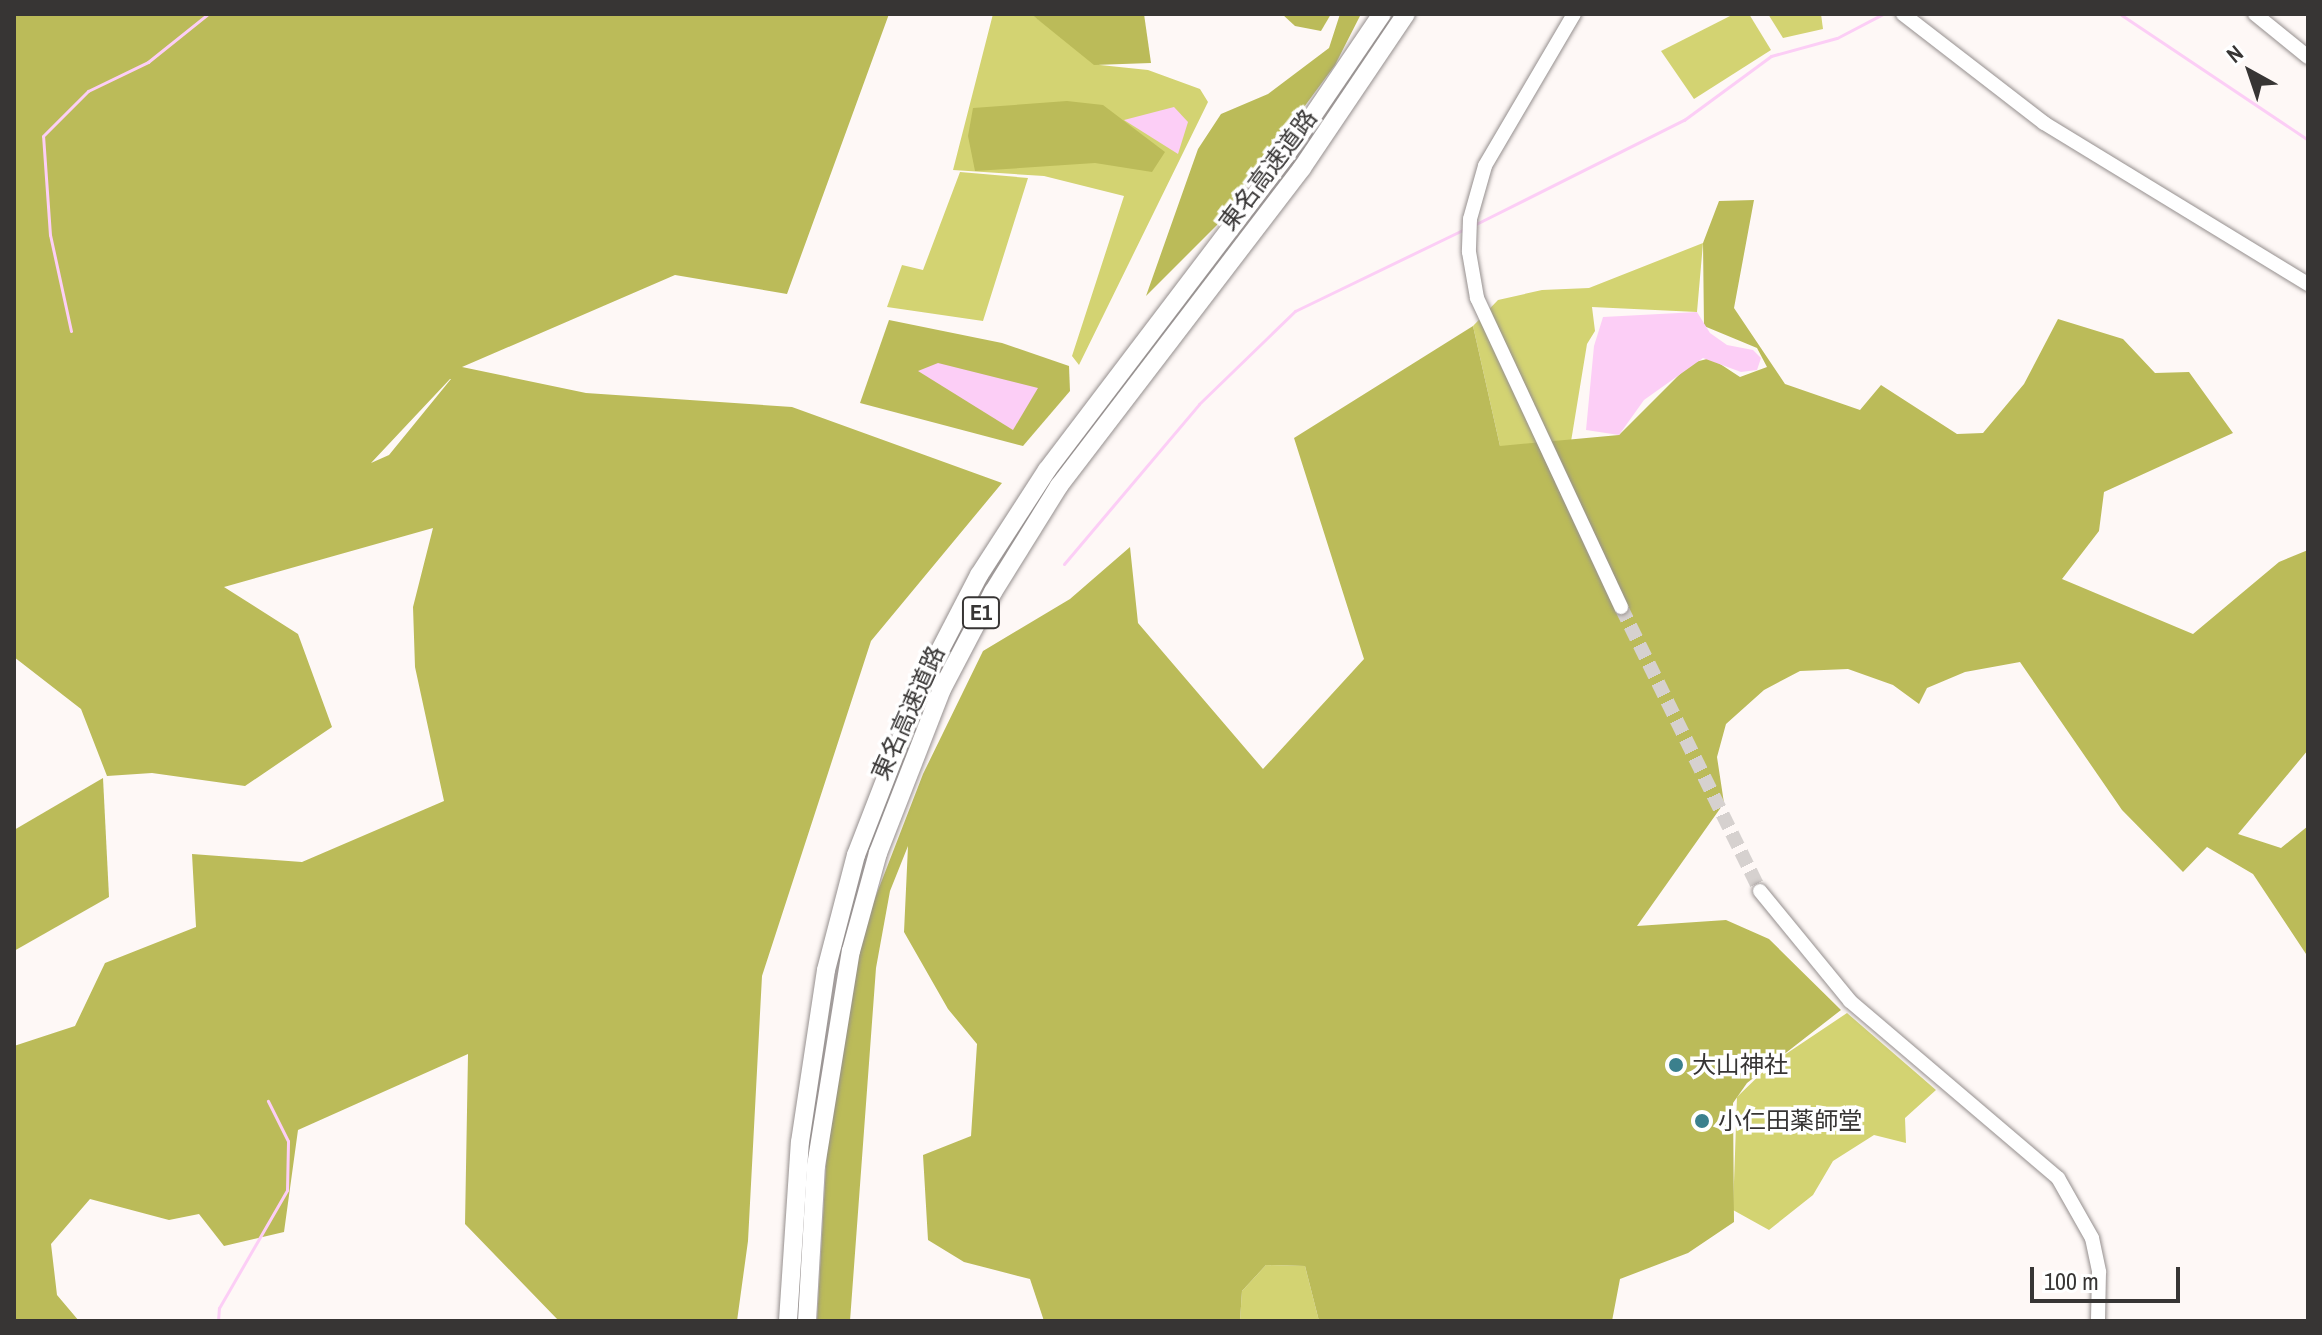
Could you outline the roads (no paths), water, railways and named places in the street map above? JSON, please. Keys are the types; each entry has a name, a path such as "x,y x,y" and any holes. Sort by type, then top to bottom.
{"highway":[{"name":"東名高速道路","path":"788,1321 800,1142 826,970 856,855 916,698 979,575 1047,470 1286,155 1382,14"},
{"name":"東名高速道路","path":"807,1321 816,1166 843,988 878,853 936,701 993,592 1059,486 1302,168 1406,14"}],"street":[{"path":"1574,14 1485,166 1469,226 1477,298 1621,607"},
{"path":"1903,14 2044,123 2308,284"},
{"path":"2255,14 2308,57"},
{"path":"1760,891 1850,1001 2058,1178 2092,1238 2099,1272 2098,1321"}],"waterway":[{"path":"71,331 50,235 43,136 88,91 148,62 208,14"},
{"path":"1476,224 1684,120 1771,56 1837,38 1883,14"},
{"path":"2120,14 2308,140"},
{"path":"1064,564 1199,404 1295,311 1465,229"},
{"path":"218,1321 219,1308 287,1190 288,1141 268,1101"}],"tunnel":[{"path":"1621,607 1760,891"}],"place":[{"name":"大山神社","path":"1676,1065"},
{"name":"小仁田薬師堂","path":"1702,1121"}]}
